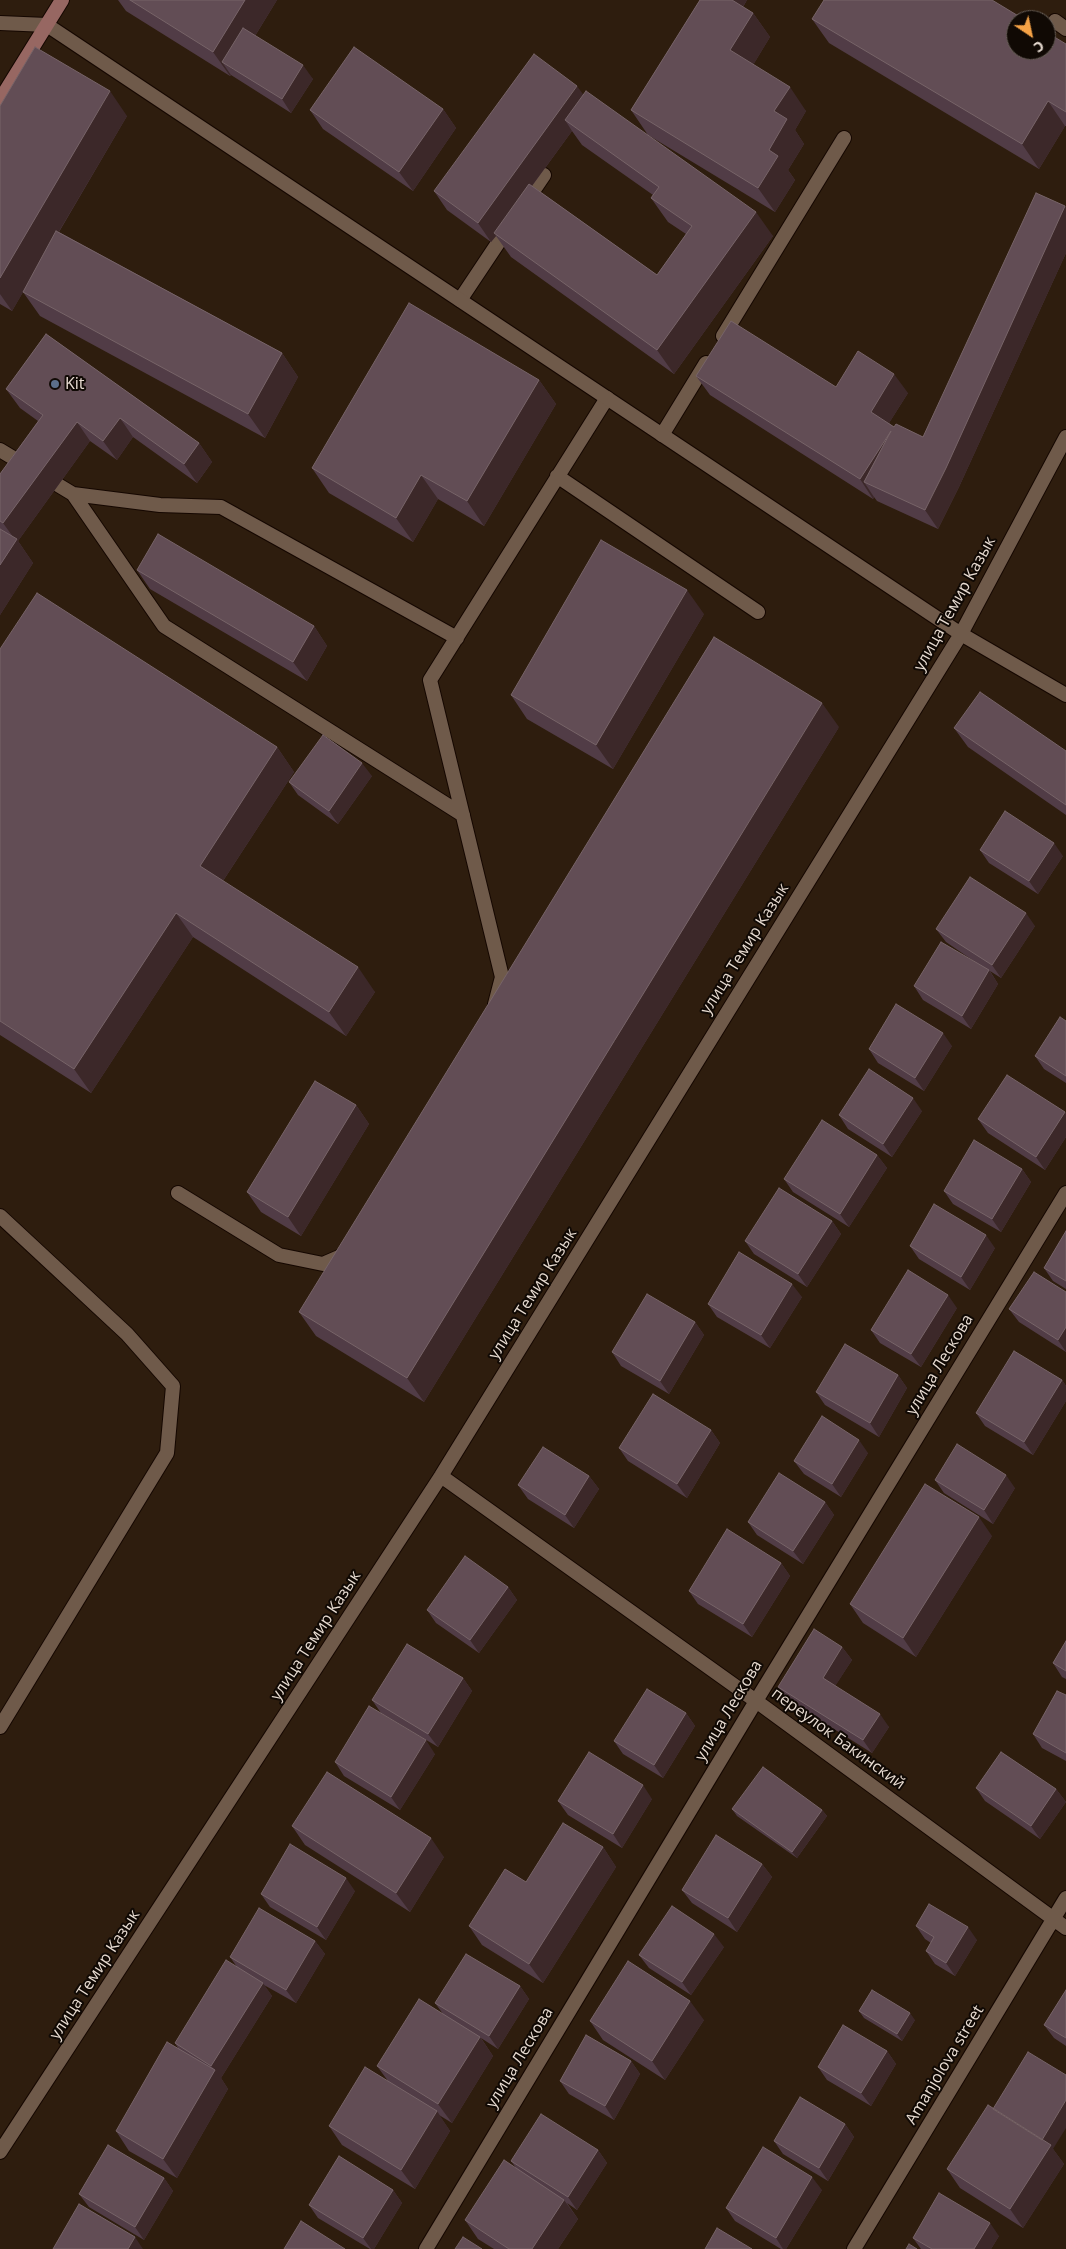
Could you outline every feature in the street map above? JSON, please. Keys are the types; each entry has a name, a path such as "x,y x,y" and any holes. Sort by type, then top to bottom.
{"main road":[{"path":"0,100 62,0"}],"street":[{"path":"0,23 47,25 961,634 1066,695"},
{"path":"662,435 844,138"},
{"path":"460,300 544,175"},
{"path":"492,1013 502,977 430,680 607,398"},
{"name":"улица Темир Казык","path":"0,2152 441,1476 961,634 1066,437"},
{"path":"0,450 73,494 160,505 221,507 457,638"},
{"path":"557,476 758,612"},
{"path":"73,494 164,626 463,815"},
{"path":"178,1193 279,1255 324,1264 356,1249"},
{"name":"улица Лескова","path":"426,2249 756,1700 1066,1193"},
{"path":"0,1216 128,1334 173,1386 167,1453 0,1728"},
{"name":"переулок Бакинский","path":"441,1476 756,1700 1066,1928"},
{"name":"Amanjolova street","path":"854,2249 1066,1898"}],"building":[{"path":"130,0 245,0 213,52"},
{"path":"700,0 732,0 753,13 730,50 790,87 774,111 787,119 769,150 778,156 758,188 631,110"},
{"path":"824,0 992,0 1008,10 1006,10 1006,60 1056,60 1056,38 1066,44 1066,112 1048,101 1022,144 812,19"},
{"path":"243,28 303,65 282,99 222,62"},
{"path":"35,47 110,91 0,278 0,106"},
{"path":"354,47 443,109 399,172 310,110"},
{"path":"534,54 577,86 478,223 434,191"},
{"path":"586,91 756,212 657,350 494,233 529,184 657,275 692,226 651,198 659,187 565,120"},
{"path":"1036,193 1065,206 946,468 925,510 864,482 891,431 860,479 696,376 731,321 836,387 858,351 894,374 871,412 894,427 896,424 923,437"},
{"path":"56,231 282,353 248,414 23,292"},
{"path":"409,303 539,380 467,501 421,475 396,518 312,468"},
{"path":"46,334 199,443 184,464 120,418 103,441 77,422 3,523 0,521 0,474 43,415 6,389"},
{"path":"0,529 17,539 0,565"},
{"path":"158,534 314,626 293,662 137,570"},
{"path":"601,540 687,590 596,745 511,695"},
{"path":"37,593 277,747 200,866 358,967 329,1012 176,913 74,1069 0,1021 0,649"},
{"path":"714,637 822,703 407,1378 299,1312"},
{"path":"980,692 1066,751 1066,805 954,728"},
{"path":"323,735 362,763 329,811 289,782"},
{"path":"1005,811 1054,843 1029,881 980,850"},
{"path":"970,877 1026,913 992,965 936,929"},
{"path":"941,942 989,970 962,1016 914,986"},
{"path":"896,1004 943,1033 915,1078 869,1049"},
{"path":"1060,1017 1066,1021 1066,1076 1035,1056"},
{"path":"869,1069 913,1098 883,1144 839,1115"},
{"path":"1007,1075 1065,1112 1036,1157 978,1119"},
{"path":"315,1081 356,1105 288,1217 247,1192"},
{"path":"822,1120 877,1155 840,1214 784,1179"},
{"path":"974,1140 1022,1169 992,1219 944,1191"},
{"path":"779,1188 832,1221 798,1274 745,1241"},
{"path":"934,1204 986,1235 961,1277 910,1246"},
{"path":"1066,1231 1066,1281 1044,1268"},
{"path":"739,1252 792,1284 761,1335 708,1304"},
{"path":"908,1270 948,1295 911,1354 871,1330"},
{"path":"1034,1272 1066,1292 1066,1327 1058,1340 1009,1309"},
{"path":"647,1294 695,1322 660,1381 612,1352"},
{"path":"845,1344 898,1375 870,1423 816,1392"},
{"path":"1014,1351 1062,1380 1024,1442 976,1413"},
{"path":"653,1394 711,1430 677,1484 619,1448"},
{"path":"822,1416 859,1440 832,1484 794,1461"},
{"path":"957,1444 1006,1475 984,1510 935,1480"},
{"path":"543,1447 589,1476 565,1515 518,1485"},
{"path":"779,1473 825,1502 793,1551 748,1522"},
{"path":"925,1484 979,1517 903,1638 850,1604"},
{"path":"727,1529 781,1563 743,1624 689,1591"},
{"path":"465,1556 508,1587 470,1640 427,1610"},
{"path":"814,1629 842,1647 823,1678 880,1714 863,1740 778,1687"},
{"path":"1066,1641 1066,1671 1053,1663"},
{"path":"407,1644 463,1678 428,1734 372,1700"},
{"path":"647,1689 686,1713 654,1765 614,1741"},
{"path":"1057,1691 1066,1695 1066,1753 1033,1734"},
{"path":"369,1706 426,1740 391,1797 335,1762"},
{"path":"589,1752 643,1785 613,1834 558,1801"},
{"path":"1001,1752 1056,1789 1031,1826 976,1788"},
{"path":"763,1767 822,1810 792,1852 732,1809"},
{"path":"327,1772 431,1838 396,1893 292,1826"},
{"path":"563,1823 603,1847 529,1964 469,1926 505,1869 526,1882"},
{"path":"716,1835 762,1864 728,1918 682,1890"},
{"path":"290,1844 346,1878 317,1927 261,1894"},
{"path":"929,1904 968,1927 946,1963 926,1951 934,1937 916,1926"},
{"path":"672,1906 714,1934 682,1982 639,1955"},
{"path":"259,1908 315,1941 286,1990 230,1957"},
{"path":"466,1954 520,1986 489,2036 435,2003"},
{"path":"226,1960 263,1983 211,2066 175,2043"},
{"path":"628,1961 690,2001 652,2061 590,2021"},
{"path":"872,1990 910,2013 897,2034 859,2011"},
{"path":"1066,1990 1066,2038 1044,2025"},
{"path":"419,1999 480,2037 438,2104 377,2066"},
{"path":"843,2025 887,2051 861,2093 818,2067"},
{"path":"586,2035 631,2061 605,2106 560,2081"},
{"path":"167,2042 215,2070 163,2159 116,2131"},
{"path":"1028,2052 1066,2075 1066,2100 1042,2140 993,2109"},
{"path":"365,2067 437,2111 401,2170 329,2126"},
{"path":"800,2097 845,2124 819,2168 774,2141"},
{"path":"988,2105 1051,2145 1010,2209 947,2169"},
{"path":"541,2114 598,2150 568,2197 511,2161"},
{"path":"108,2145 164,2178 135,2227 79,2194"},
{"path":"763,2147 812,2177 776,2238 726,2208"},
{"path":"339,2156 393,2190 363,2238 309,2205"},
{"path":"504,2160 564,2200 532,2249 509,2249 465,2220"},
{"path":"939,2193 990,2223 974,2249 932,2249 913,2238"},
{"path":"79,2204 135,2237 128,2249 53,2249"},
{"path":"301,2221 345,2249 284,2249"},
{"path":"717,2228 752,2249 705,2249"},
{"path":"463,2237 482,2249 455,2249"},
{"path":"909,2244 917,2249 906,2249"}],"place":[{"name":"Kit","path":"55,384"}]}
